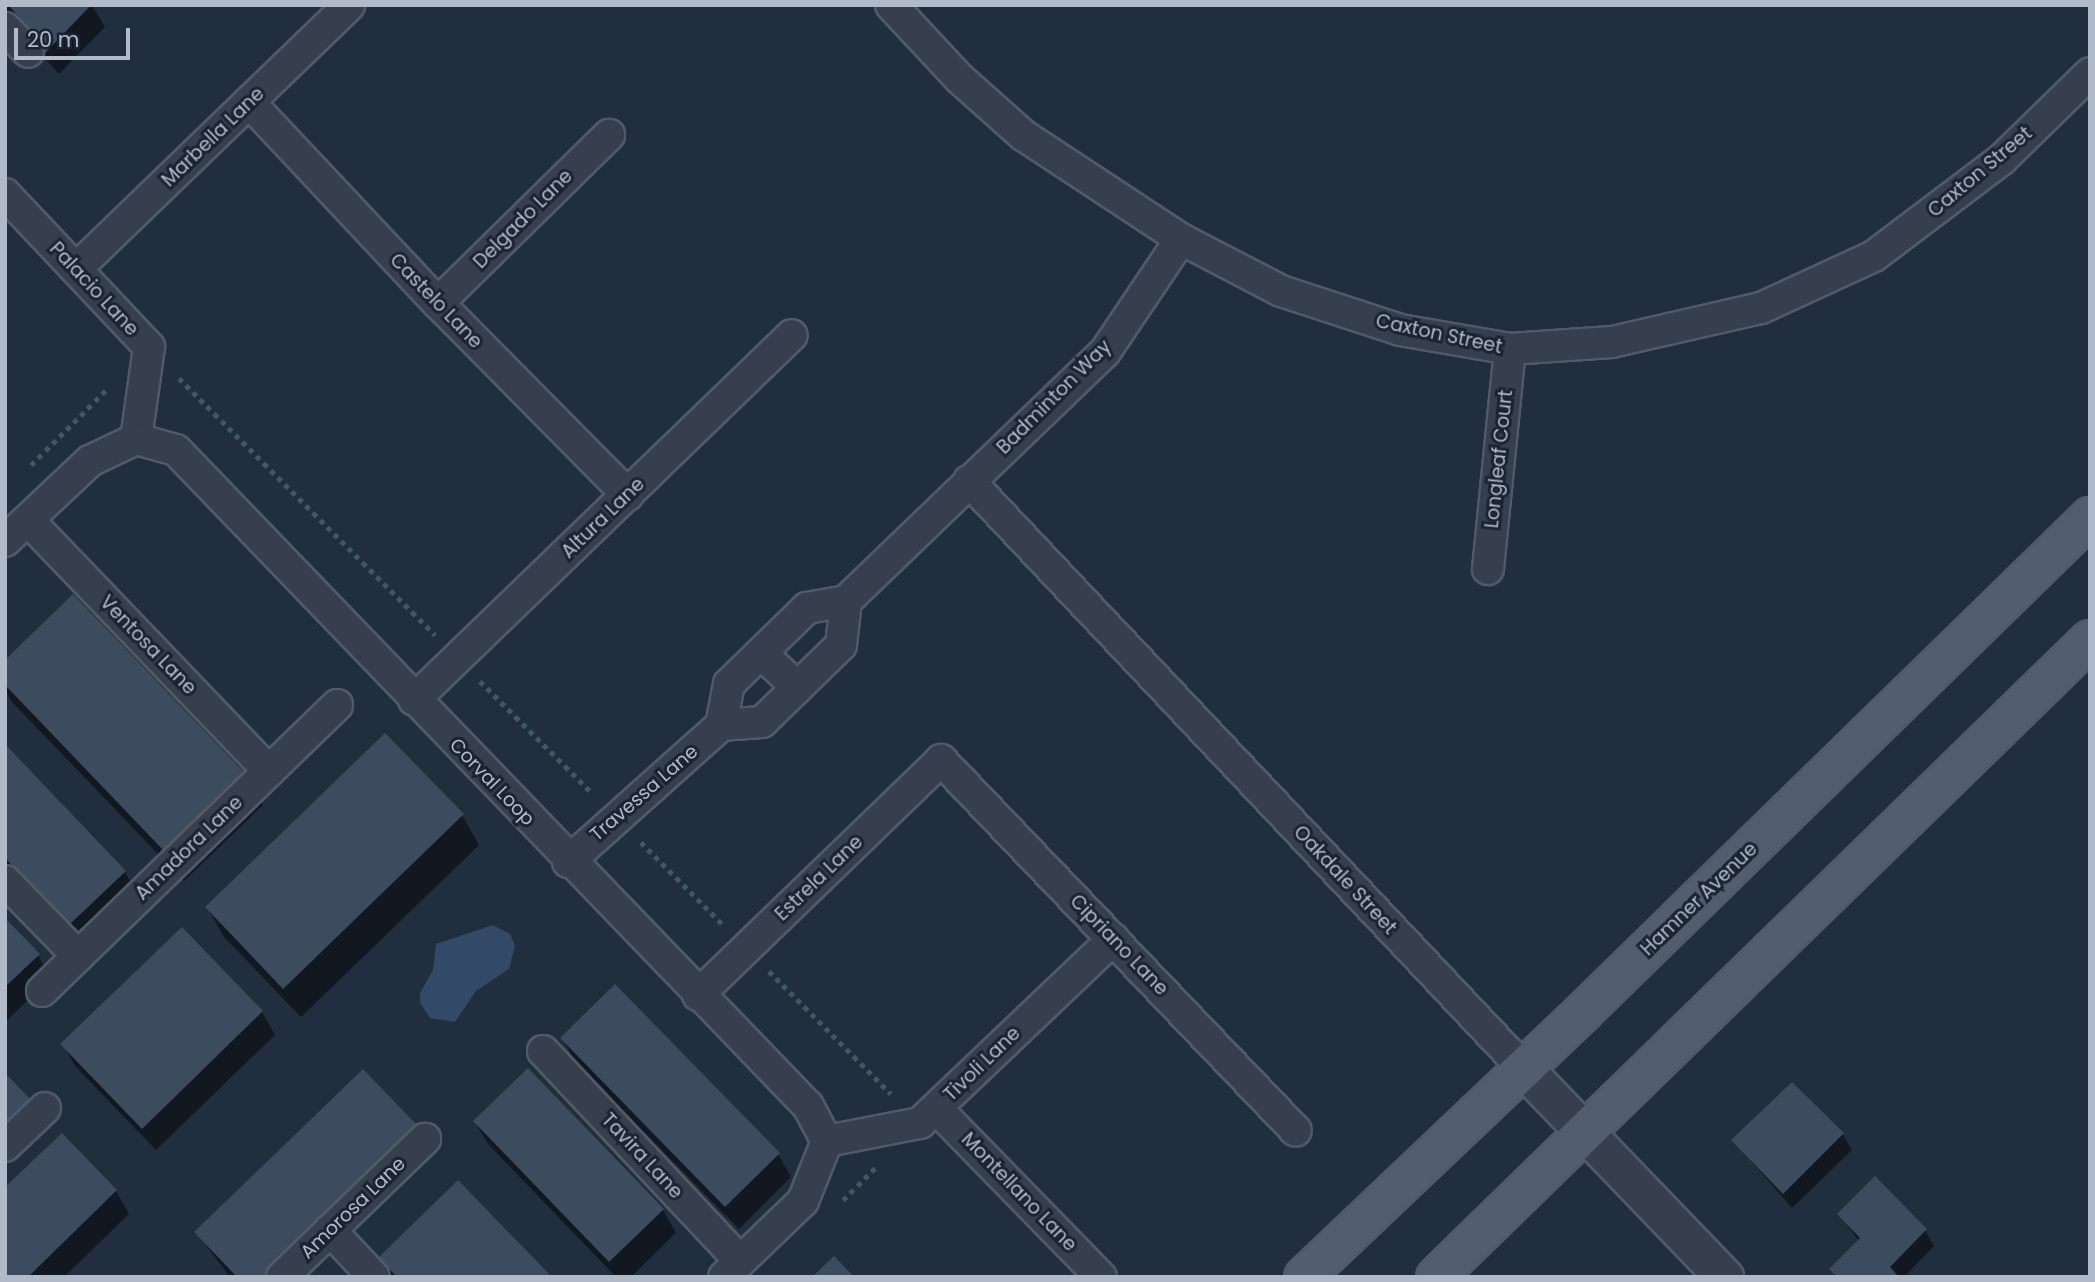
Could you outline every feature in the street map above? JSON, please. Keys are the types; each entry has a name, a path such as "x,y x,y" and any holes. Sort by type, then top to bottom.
{"main road":[{"name":"Hamner Avenue","path":"1304,1277 1524,1069 2090,517"},
{"path":"1436,1277 2090,640"}],"street":[{"name":"Marbella Lane","path":"76,269 349,5"},
{"name":"Caxton Street","path":"891,5 959,78 1023,135 1181,239 1281,291 1400,330 1510,349 1612,342 1761,308 1874,256 2001,160 2090,73"},
{"path":"5,28 28,52"},
{"name":"Castelo Lane","path":"249,103 438,303 628,495"},
{"name":"Delgado Lane","path":"438,303 609,135"},
{"name":"Palacio Lane","path":"5,194 149,347 136,439"},
{"name":"Badminton Way","path":"969,481 1105,352 1181,239"},
{"name":"Altura Lane","path":"414,700 792,335"},
{"name":"Longleaf Court","path":"1488,569 1510,349"},
{"path":"5,540 90,461 136,439"},
{"name":"Corval Loop","path":"136,439 176,450 568,862 808,1107 827,1141"},
{"path":"846,601 841,645 762,722 721,725 729,684 807,608 846,601 969,481"},
{"name":"Oakdale Street","path":"969,481 1724,1277"},
{"name":"Ventosa Lane","path":"28,520 269,771"},
{"path":"761,653 797,687"},
{"name":"Amadora Lane","path":"42,991 337,705"},
{"name":"Travessa Lane","path":"568,862 721,725"},
{"name":"Cipriano Lane","path":"941,760 1296,1131"},
{"name":"Estrela Lane","path":"698,995 941,760"},
{"path":"5,881 78,956"},
{"name":"Tivoli Lane","path":"827,1141 920,1123 1113,939"},
{"name":"Tavira Lane","path":"543,1051 732,1269"},
{"path":"5,1146 45,1108"},
{"name":"Montellano Lane","path":"936,1108 1101,1277"},
{"name":"Amorosa Lane","path":"282,1277 425,1139"},
{"path":"732,1269 803,1201 827,1141"},
{"path":"330,1230 374,1277"}],"water":[{"path":"493,925 510,934 515,946 509,969 476,991 455,1022 430,1018 420,1003 420,993 433,970 436,944"}],"building":[{"path":"8,5 91,5 45,53 15,24 21,19"},
{"path":"73,594 247,775 166,853 5,685 5,660"},
{"path":"385,733 464,814 283,989 205,907"},
{"path":"5,744 126,871 69,925 5,858"},
{"path":"5,918 40,954 5,987"},
{"path":"182,927 263,1011 142,1129 60,1044"},
{"path":"615,984 780,1153 725,1207 560,1038"},
{"path":"528,1068 664,1209 609,1262 473,1121"},
{"path":"363,1069 418,1126 263,1277 237,1277 194,1232"},
{"path":"5,1073 34,1103 5,1131"},
{"path":"1792,1082 1844,1133 1783,1194 1731,1140"},
{"path":"62,1133 117,1190 28,1277 5,1277 5,1187"},
{"path":"1875,1176 1927,1229 1890,1267 1899,1277 1837,1277 1829,1269 1860,1238 1837,1214"},
{"path":"458,1180 552,1277 397,1277 378,1258"},
{"path":"834,1256 854,1277 812,1277"}]}
